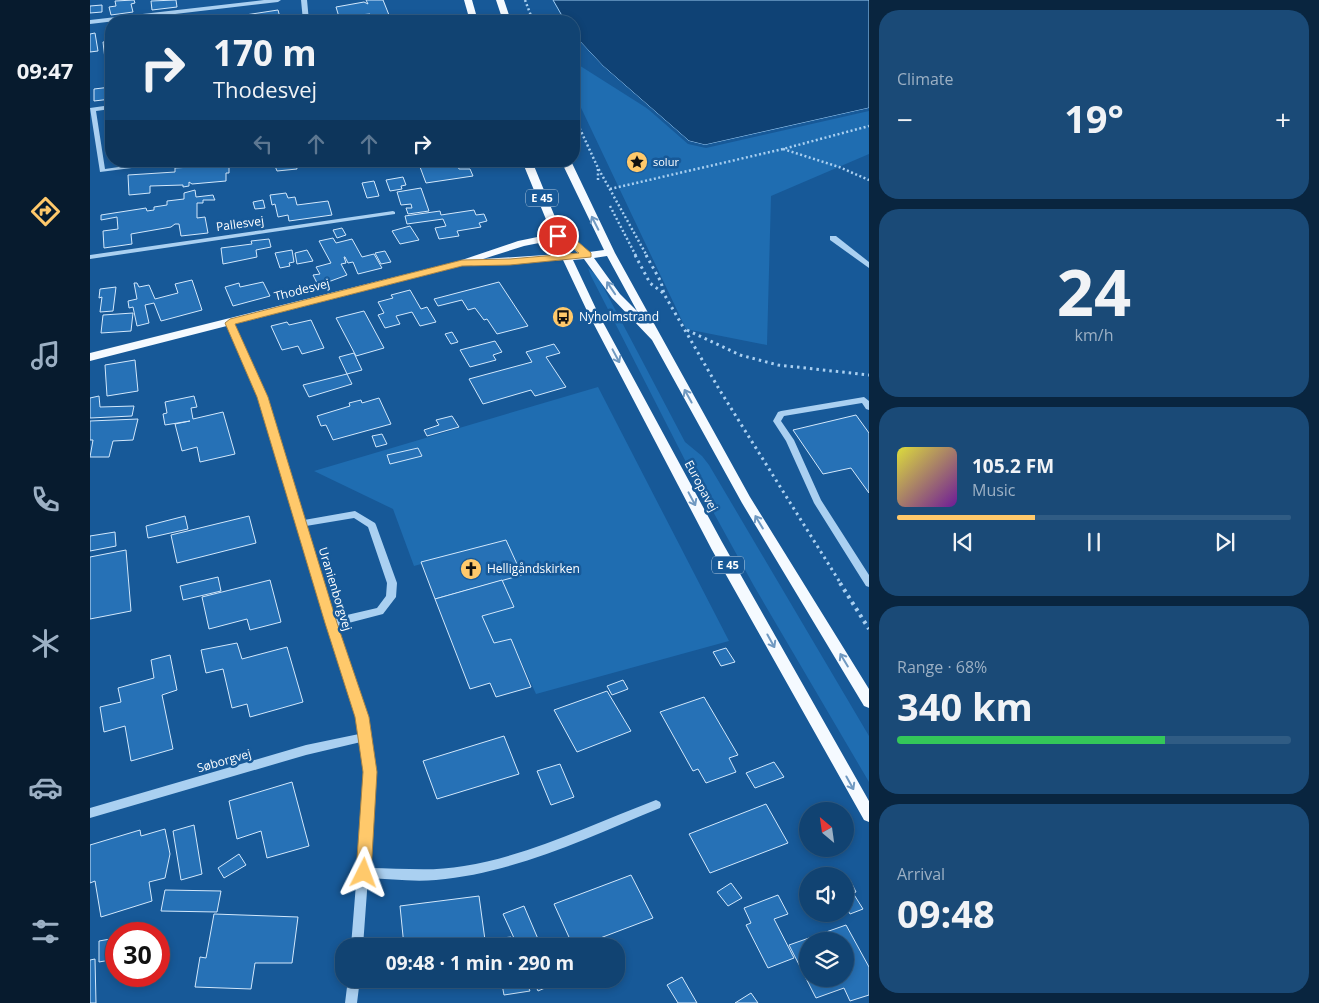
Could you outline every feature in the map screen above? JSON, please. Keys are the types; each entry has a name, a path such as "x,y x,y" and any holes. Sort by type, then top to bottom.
{"main road":[{"path":"468,0 472,15"},
{"path":"500,0 505,15"},
{"name":"Europavej","path":"529,167 567,257 593,313 717,546 869,814"},
{"name":"E 45","path":"569,167 610,253 746,500 869,702"},
{"path":"558,236 574,244 588,255 616,296 655,337"},
{"name":"Thodesvej","path":"90,357 462,263 522,243 558,236"},
{"name":"Thodesvej","path":"462,263 510,262 610,253"}],"street":[{"path":"150,15 278,0"},
{"path":"304,0 305,15"},
{"path":"90,22 105,20"},
{"path":"105,108 92,110 102,171 132,167"},
{"name":"Pallesvej","path":"90,257 393,213"},
{"name":"Uranienborgvej","path":"230,323 262,397 331,623 362,717 370,772 358,938"},
{"path":"301,524 355,514 372,525 392,583 390,597 380,611 331,623"},
{"name":"Søborgvej","path":"90,813 306,750 365,737"},
{"path":"364,873 436,875 477,868 518,858 656,805"},
{"path":"351,1003 353,988"}],"lane":[{"path":"833,238 869,266"},
{"path":"869,407 864,400 781,414 777,422 790,440 817,501 869,583"}],"path":[{"path":"525,0 531,15"},
{"path":"610,189 783,149 869,126"},
{"path":"580,129 598,168 661,282 664,294 719,389 869,629"},
{"path":"783,149 839,167 869,180"},
{"path":"598,168 598,182 602,190"},
{"path":"610,205 650,283 664,294"},
{"path":"686,330 740,355 778,365 869,376"}],"shaded area":[{"path":"553,0 869,0 869,108 705,145 689,141 603,66 580,41 580,15 562,15"},
{"path":"580,66 705,145 869,108 869,154 771,196 767,345 686,329 580,106"},
{"path":"588,268 598,277 685,442 702,456 709,465 869,736 869,782 754,586 689,468"},
{"path":"598,387 729,641 536,694 511,639 494,643 482,616 514,607 502,580 522,574 506,540 414,566 393,509 314,471"}],"pier":[{"path":"580,41 603,66 689,141 705,145 869,108 869,111 706,148 688,144 601,68 580,45"}],"building":[{"path":"134,0 135,3 131,4 133,12 111,15 109,7 116,6 115,1"},
{"path":"176,0 177,7 152,10 151,1"},
{"path":"366,0 383,0 389,15 338,15 336,7 364,2 368,4"},
{"path":"102,5 102,12 90,13 90,6"},
{"path":"278,10 279,15 245,15"},
{"path":"95,33 98,51 90,52 90,34"},
{"path":"103,42 105,42 105,59"},
{"path":"105,88 105,100 94,101 94,89"},
{"path":"229,167 229,173 226,173 226,181 192,184 189,182 189,186 183,187 183,185 150,186 150,193 129,195 128,175 175,172 175,168"},
{"path":"275,167 297,167 297,169 277,171"},
{"path":"420,167 458,167 459,169 470,169 473,176 426,183"},
{"path":"403,177 406,185 401,186 402,189 390,191 386,180"},
{"path":"374,181 379,196 367,198 362,183"},
{"path":"421,188 429,211 408,214 406,208 412,208 411,204 401,205 397,192"},
{"path":"195,190 196,197 213,195 215,200 203,200 203,203 197,203 197,218 205,217 208,233 181,236 179,224 175,224 171,227 131,234 132,244 104,248 103,231 118,229 117,217 101,220 101,215 146,208 147,211 154,210 154,207 167,205 167,201 184,199 184,193"},
{"path":"286,193 288,198 295,197 297,205 328,201 332,215 289,221 288,215 278,217 275,204 272,205 270,195"},
{"path":"263,200 265,208 255,209 253,202"},
{"path":"474,210 476,215 484,214 487,221 479,223 481,227 457,231 459,236 439,239 435,228 446,226 443,219 407,224 405,216 440,211 441,215"},
{"path":"410,226 419,240 400,244 392,231"},
{"path":"342,228 346,235 337,238 333,230"},
{"path":"333,238 336,243 352,239 362,257 374,254 382,268 358,274 353,262 348,263 344,257 346,263 341,264 347,275 328,282 317,283 313,275 320,274 316,267 331,263 319,241"},
{"path":"269,239 271,247 256,250 257,257 223,264 221,248 252,244 251,241"},
{"path":"292,250 294,262 289,263 290,266 280,268 275,253"},
{"path":"307,250 313,261 297,264 295,253"},
{"path":"385,251 391,262 381,264 375,253"},
{"path":"192,280 202,310 161,321 154,303 145,305 149,323 137,326 133,307 129,308 128,301 137,299 134,283 137,283 139,287 149,285 155,299 178,293 175,284"},
{"path":"263,282 270,296 233,306 225,287 239,283 240,287"},
{"path":"499,282 528,326 497,334 487,319 484,320 475,308 468,310 462,300 438,306 434,299"},
{"path":"116,287 113,311 100,312 102,297 99,298 100,289"},
{"path":"410,290 421,309 427,307 436,322 420,326 412,312 396,316 400,324 385,328 378,315 384,313 378,302 393,298 391,295"},
{"path":"364,311 384,348 356,356 336,318"},
{"path":"133,313 131,331 101,333 103,315"},
{"path":"311,320 324,348 302,354 298,346 282,350 271,326 287,322 289,325"},
{"path":"452,332 458,342 451,344 445,334"},
{"path":"495,341 502,352 493,355 496,360 470,367 460,350"},
{"path":"554,344 560,353 546,357 566,387 535,396 531,390 483,404 469,379 532,362 526,352"},
{"path":"354,353 362,370 347,374 339,357"},
{"path":"135,360 138,391 107,396 105,365"},
{"path":"347,374 352,384 309,397 303,385"},
{"path":"99,396 100,407 134,406 132,416 90,418 90,398"},
{"path":"194,396 197,407 191,408 193,419 223,412 235,454 200,462 197,447 182,451 175,424 190,421 165,425 163,414 167,413 165,402"},
{"path":"379,398 391,424 333,440 326,425 321,426 317,416 350,406 349,403 361,400 362,403"},
{"path":"856,415 869,433 869,493 851,468 823,474 793,430"},
{"path":"452,416 459,427 427,436 424,430 439,425 436,420"},
{"path":"138,419 133,440 113,441 109,457 90,457 93,440 90,440 90,421"},
{"path":"382,434 387,444 376,447 372,436"},
{"path":"418,448 422,456 390,464 387,455"},
{"path":"185,516 188,529 148,538 146,526"},
{"path":"249,516 256,543 177,563 171,535"},
{"path":"115,532 116,546 90,551 90,536"},
{"name":"Helligåndskirken","path":"506,540 522,575 435,599 421,562"},
{"path":"126,550 131,611 90,619 90,557"},
{"path":"218,577 221,591 183,600 180,586"},
{"path":"270,580 281,622 250,630 247,619 209,629 202,597"},
{"path":"502,580 514,607 482,616 494,643 511,639 531,687 496,697 490,683 470,689 435,599"},
{"path":"237,643 242,659 287,647 303,702 250,717 247,704 232,708 223,669 206,673 201,650"},
{"path":"726,648 735,662 721,666 713,652"},
{"path":"170,655 177,690 162,695 173,749 131,761 125,726 104,732 100,707 121,702 118,688 154,678 151,660"},
{"path":"623,680 628,689 612,695 607,686"},
{"path":"607,691 631,731 577,752 554,710"},
{"path":"704,697 738,755 729,758 736,772 706,783 698,769 693,771 660,712"},
{"path":"504,736 519,774 437,799 423,761"},
{"path":"774,762 784,777 755,788 746,773"},
{"path":"560,764 574,797 551,805 537,771"},
{"path":"292,782 309,846 267,858 261,831 237,839 229,801"},
{"path":"766,804 788,843 710,873 689,834"},
{"path":"194,825 202,874 181,880 173,831"},
{"path":"165,829 170,854 165,878 149,882 152,901 101,917 95,881 90,883 90,845 140,830 141,836"},
{"path":"239,854 246,865 224,878 218,868"},
{"path":"631,875 653,918 600,938 569,938 554,904"},
{"path":"731,883 742,898 728,906 717,892"},
{"path":"165,890 221,891 217,912 161,911"},
{"path":"778,895 788,914 774,919 794,958 768,968 746,925 751,923 744,908"},
{"path":"854,895 863,909 854,912"},
{"path":"479,896 485,938 403,938 400,906"},
{"path":"524,906 538,938 514,938 503,914"},
{"path":"214,914 298,917 292,963 255,963 251,989 195,987 200,957 206,958"},
{"path":"846,925 850,932 826,932"},
{"path":"105,940 105,961 99,962 99,941"},
{"path":"854,940 869,967 869,995 850,1001 844,988 816,998 810,987 854,987"},
{"path":"799,941 799,965 789,945"},
{"path":"95,959 96,1003 90,1003 90,960"},
{"path":"682,977 697,1003 678,1003 667,985"},
{"path":"503,988 529,988 530,991 504,995"},
{"path":"751,993 758,1003 735,1003"}],"place":[{"name":"solur","path":"637,162"},
{"name":"Nyholmstrand","path":"563,317"},
{"name":"Helligåndskirken","path":"471,569"}],"route":[{"path":"364,873 370,772 362,717 331,623 262,397 230,323 462,263 510,262 588,255 574,244 558,236"}]}
